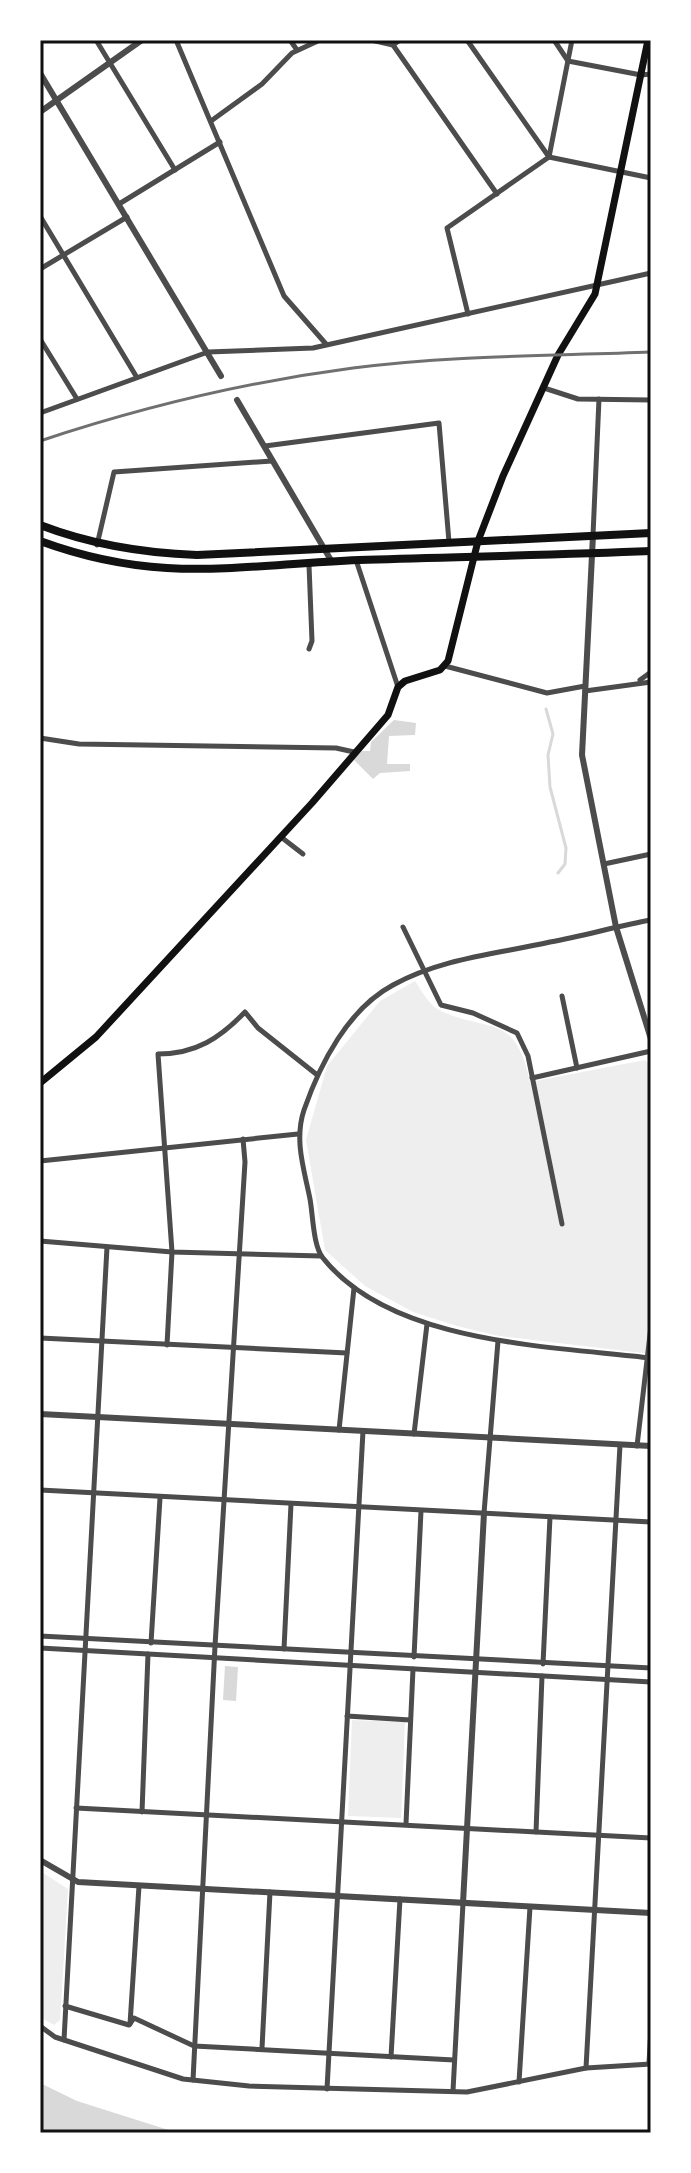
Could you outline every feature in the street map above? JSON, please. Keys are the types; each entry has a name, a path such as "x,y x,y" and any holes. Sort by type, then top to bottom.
{"main road":[{"path":"40,1083 96,1037 281,837 388,715 398,687 445,666 478,541 503,476 561,350 595,294 648,40"},
{"path":"40,525 97,545 149,553 197,555 651,533"},
{"path":"40,541 87,558 152,569 198,571 356,560 474,559 651,551"}],"street":[{"path":"96,40 175,170"},
{"path":"176,40 284,296 327,345"},
{"path":"290,40 297,50"},
{"path":"211,121 262,84 297,50 320,40"},
{"path":"371,40 393,45 497,194"},
{"path":"393,45 400,40"},
{"path":"467,40 549,157 651,178"},
{"path":"554,40 568,61 641,75 651,74"},
{"path":"468,314 447,228 549,157 572,40"},
{"path":"40,112 140,41"},
{"path":"40,73 221,376"},
{"path":"119,204 220,142"},
{"path":"40,216 136,376"},
{"path":"40,269 127,217"},
{"path":"40,413 208,352 327,345 651,273"},
{"path":"40,339 77,399"},
{"path":"544,388 578,399 651,400"},
{"path":"599,399 582,755 616,927 651,1039"},
{"path":"237,400 327,548 332,563"},
{"path":"265,446 439,423 449,542"},
{"path":"97,545 114,472 273,461"},
{"path":"356,560 398,687"},
{"path":"309,565 312,641 309,649"},
{"path":"445,666 547,693 651,682"},
{"path":"639,681 651,672"},
{"path":"40,738 79,744 272,747 354,752"},
{"path":"281,837 303,854"},
{"path":"604,864 651,854"},
{"path":"649,1358 498,1341 427,1324 354,1288 321,1256 298,1134 316,1074 373,998 445,962 651,920"},
{"path":"403,927 441,1005 473,1013 517,1033 528,1056 562,1224"},
{"path":"562,996 577,1068"},
{"path":"167,1345 172,1252 158,1054 187,1052 211,1042 245,1012 258,1028 316,1074"},
{"path":"532,1078 651,1051"},
{"path":"40,1161 298,1134"},
{"path":"193,2080 214,1658 245,1162 243,1139"},
{"path":"40,1241 172,1252 321,1256"},
{"path":"64,2040 107,1247"},
{"path":"339,1430 354,1288"},
{"path":"414,1434 427,1324"},
{"path":"637,1446 651,1326"},
{"path":"40,1338 347,1353"},
{"path":"453,2091 484,1513 498,1341"},
{"path":"40,1414 651,1446"},
{"path":"327,2089 363,1431"},
{"path":"586,2068 620,1445"},
{"path":"40,1490 651,1522"},
{"path":"151,1643 160,1498"},
{"path":"284,1649 291,1504"},
{"path":"414,1657 421,1511"},
{"path":"543,1664 550,1517"},
{"path":"40,1636 651,1668"},
{"path":"40,1648 651,1682"},
{"path":"142,1812 148,1654"},
{"path":"406,1824 413,1668"},
{"path":"536,1832 542,1676"},
{"path":"347,1716 411,1720"},
{"path":"76,1808 651,1838"},
{"path":"40,1860 74,1880 139,1886 651,1913"},
{"path":"129,2025 139,1886"},
{"path":"262,2048 270,1892"},
{"path":"391,2057 400,1899"},
{"path":"519,2082 530,1907"},
{"path":"65,2006 129,2025"},
{"path":"129,2025 134,2018 194,2046 454,2060"},
{"path":"40,2026 64,2040 183,2079 327,2089 467,2092 586,2068 650,2064 651,2030"}],"shaded area":[{"path":"394,720 416,723 415,735 389,736 387,764 410,764 410,771 380,773 373,779 353,759 362,751 370,751 371,742"},
{"path":"415,981 428,1001 439,1010 508,1034 524,1060 530,1082 645,1060 650,1064 651,1354 499,1336 413,1312 365,1286 325,1250 306,1140 327,1066 380,1001"},
{"path":"225,1666 238,1667 236,1701 223,1700"},
{"path":"352,1720 405,1722 401,1818 348,1816"},
{"path":"40,1871 68,1889 60,2020 54,2025 40,2017"},
{"path":"40,2083 77,2101 178,2133 40,2133"}],"waterway":[{"path":"546,709 553,734 548,755 550,787 566,848 565,864 558,873"}],"railway":[{"path":"40,441 195,397 353,368 427,361 651,352"}]}
